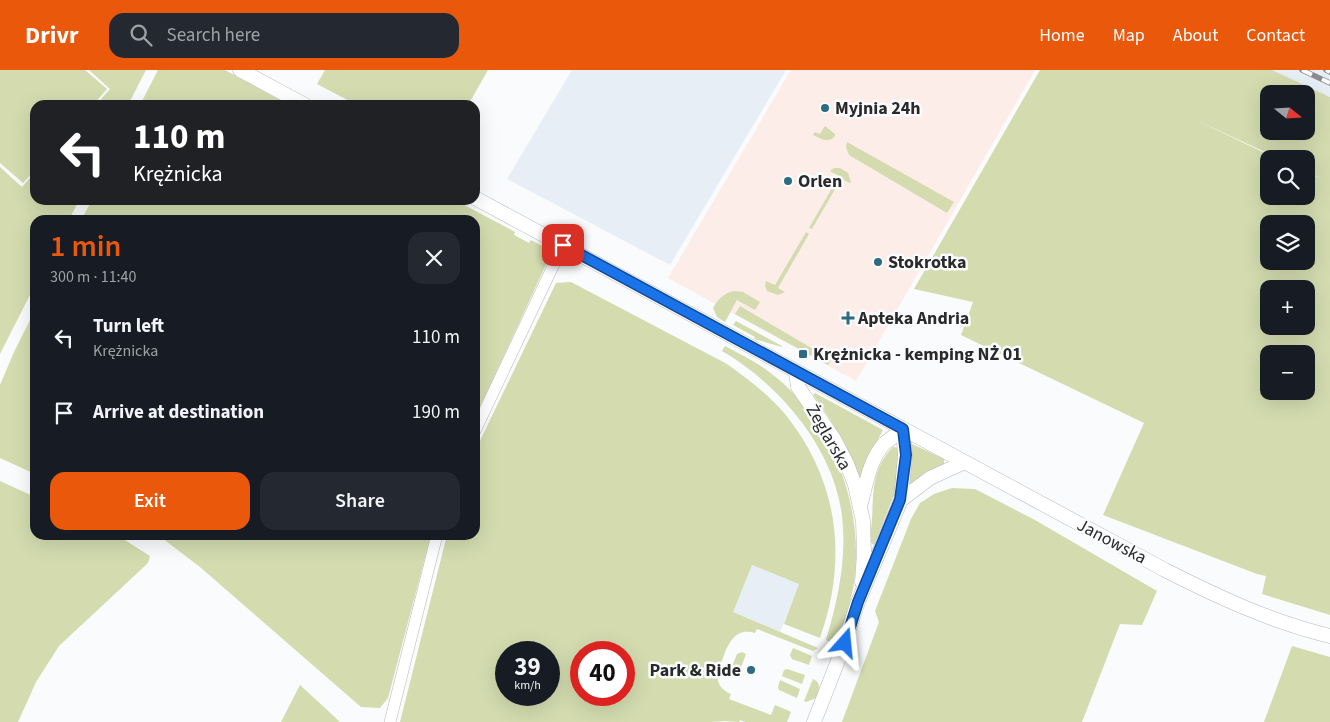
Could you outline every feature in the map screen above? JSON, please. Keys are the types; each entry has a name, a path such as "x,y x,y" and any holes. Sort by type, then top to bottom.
{"street":[{"path":"240,70 296,100"},
{"name":"Janowska","path":"480,201 1203,589 1267,616 1330,636"},
{"path":"480,420 563,245"},
{"name":"Żeglarska","path":"796,372 798,387 834,440 847,464 861,503 864,521 864,553 858,602"},
{"name":"Żeglarska","path":"861,503 873,463 879,451 884,444 903,429"},
{"name":"Żeglarska","path":"814,722 841,653 858,602 900,500 906,455 903,429"},
{"path":"900,500 930,478 964,462"},
{"path":"390,722 436,540"}],"shaded area":[{"path":"572,70 786,70 670,265 507,179"},
{"path":"791,70 1035,70 856,381 668,278"},
{"path":"1272,70 1330,70 1330,97 1315,90 1315,85 1304,85"},
{"path":"752,565 800,584 780,632 732,612"}],"green space":[{"path":"0,70 85,70 107,89 97,100 30,100 30,175 23,183 0,163"},
{"path":"89,70 146,70 131,100 100,100 110,89"},
{"path":"158,70 225,70 280,100 143,100"},
{"path":"325,70 488,70 471,100 347,100 317,84"},
{"path":"1040,70 1272,70 1304,85 1260,85 1260,140 1315,140 1315,90 1330,97 1330,615 1262,594 1266,576 1103,515 1144,423 961,335 973,302 914,289"},
{"path":"825,126 835,134 830,140 824,140 813,135 815,132 820,134"},
{"path":"847,142 954,202 947,213 849,155 846,147"},
{"path":"0,167 22,187 30,178 30,205 76,205 72,215 30,215 30,295 0,354"},
{"path":"834,168 840,168 848,173 851,182 841,179 812,229 809,228 839,176 830,171"},
{"path":"89,205 464,205 515,232 514,235 529,243 531,240 546,248 550,256 480,407 480,215 84,215"},
{"path":"806,232 809,234 778,288 785,292 778,295 767,291 766,281 775,285"},
{"path":"571,282 727,364 772,400 785,414 803,440 817,466 827,493 833,522 835,550 834,579 829,608 820,638 784,624 799,584 752,565 733,612 818,648 813,651 757,629 755,633 743,632 732,640 718,672 718,682 731,694 729,699 771,715 775,705 791,712 787,722 745,722 740,720 739,722 400,722 446,540 480,540 480,442 556,283"},
{"path":"734,291 743,292 760,302 755,310 737,300 725,322 717,317 713,308 722,297"},
{"path":"740,306 832,360 828,365 735,314"},
{"path":"30,320 30,472 0,458 0,385"},
{"path":"736,321 782,347 754,339 755,337 733,325"},
{"path":"725,346 763,367 790,390 810,413 826,438 839,465 848,494 854,524 856,554 851,598 838,642 834,644 826,640 838,594 843,532 837,491 828,466 816,443 783,400 764,381 722,351"},
{"path":"815,393 883,430 871,452 863,486 835,428 813,395"},
{"path":"912,444 944,459 944,466 908,487"},
{"path":"893,447 899,448 899,474 894,495 874,545 869,541 875,480 884,458"},
{"path":"0,481 30,495 30,540 125,540 150,556 148,563 59,646 36,682 18,722 0,722"},
{"path":"952,488 975,489 1035,520 1157,591 1142,625 1120,624 1082,722 842,722 879,622 875,611 911,519 920,503 934,494"},
{"path":"165,540 430,540 388,698 380,708 361,707 200,567"},
{"path":"1292,646 1330,657 1330,722 1264,722"},
{"path":"793,648 812,656 809,665 792,659 790,655"},
{"path":"742,652 746,654 739,673 736,673 733,664 737,654"},
{"path":"787,669 805,675 802,684 782,676 784,670"},
{"path":"813,679 819,685 818,692 816,698 806,702 804,701"},
{"path":"780,680 800,689 797,698 779,690"},
{"path":"300,685 340,722 281,722"}],"railway":[{"path":"1302,70 1330,83"},
{"path":"1326,70 1330,72"}],"place":[{"name":"Myjnia 24h","path":"825,108"},
{"name":"Orlen","path":"788,181"},
{"name":"Stokrotka","path":"878,262"},
{"name":"Apteka Andria","path":"848,318"},
{"name":"Krężnicka - kemping NŻ 01","path":"803,354"},
{"name":"Park & Ride","path":"751,670"}],"route":[{"path":"563,245 903,429 906,455 900,500 858,602 845,643"}]}
